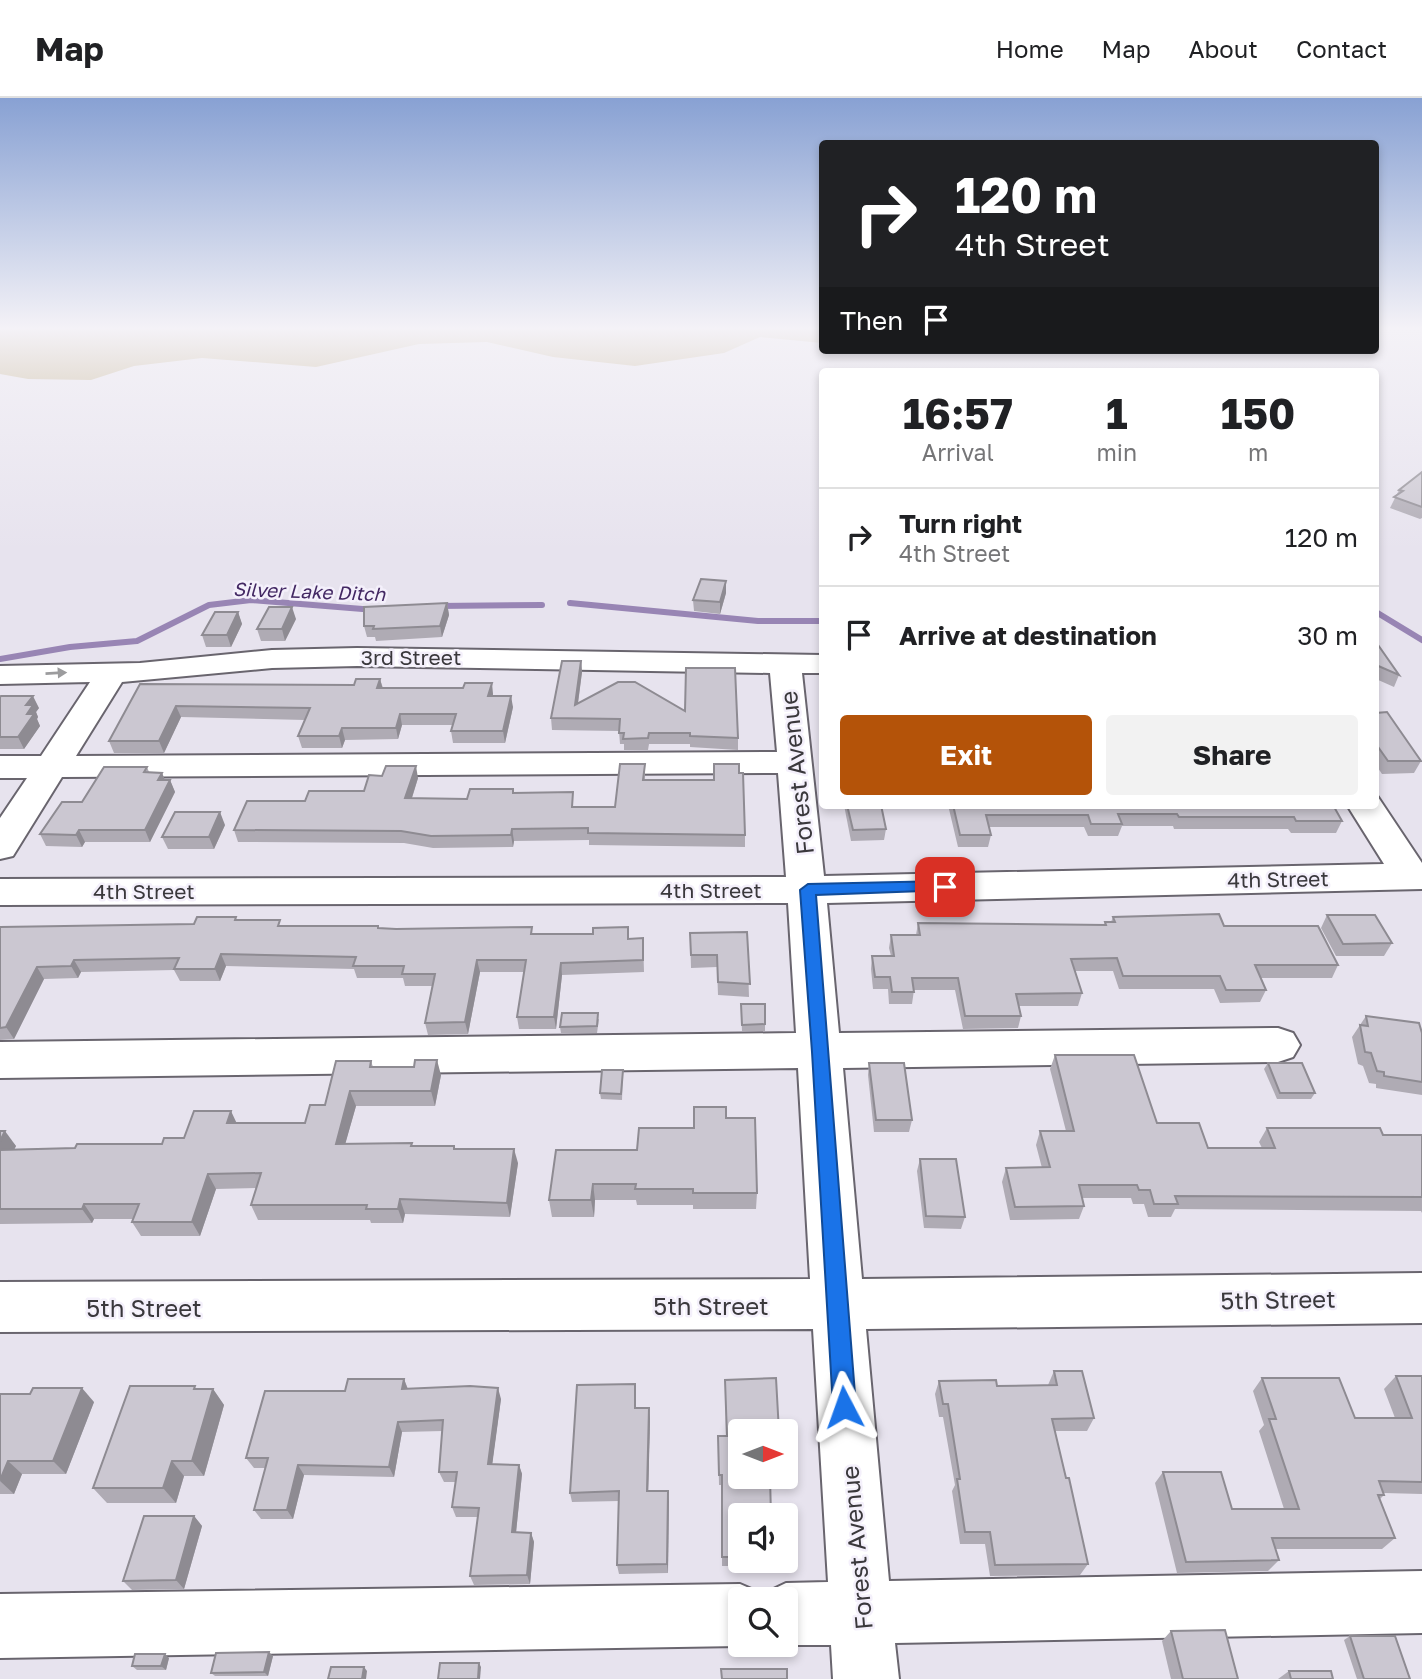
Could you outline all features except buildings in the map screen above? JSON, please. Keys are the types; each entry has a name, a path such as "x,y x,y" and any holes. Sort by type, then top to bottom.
{"street":[{"name":"3rd Street","path":"0,675 140,672 271,659 357,657 819,664"},
{"name":"Forest Avenue","path":"785,663 821,1052 836,1304 866,1679"},
{"path":"0,847 113,671"},
{"path":"0,767 795,762"},
{"path":"1368,809 1417,876"},
{"name":"4th Street","path":"0,892 808,890 1417,876"},
{"path":"0,1060 1278,1045"},
{"name":"5th Street","path":"0,1307 836,1304 1422,1298"},
{"path":"798,1614 1422,1602"},
{"path":"0,1626 728,1615"}],"waterway":[{"name":"Silver Lake Ditch","path":"0,659 70,647 137,641 209,605 251,600 375,610"},
{"name":"Silver Lake Ditch","path":"570,603 758,621 819,621"},
{"name":"Silver Lake Ditch","path":"437,606 542,605"},
{"name":"Silver Lake Ditch","path":"1379,614 1422,640"}],"route":[{"path":"844,1407 808,890 945,887"}]}
